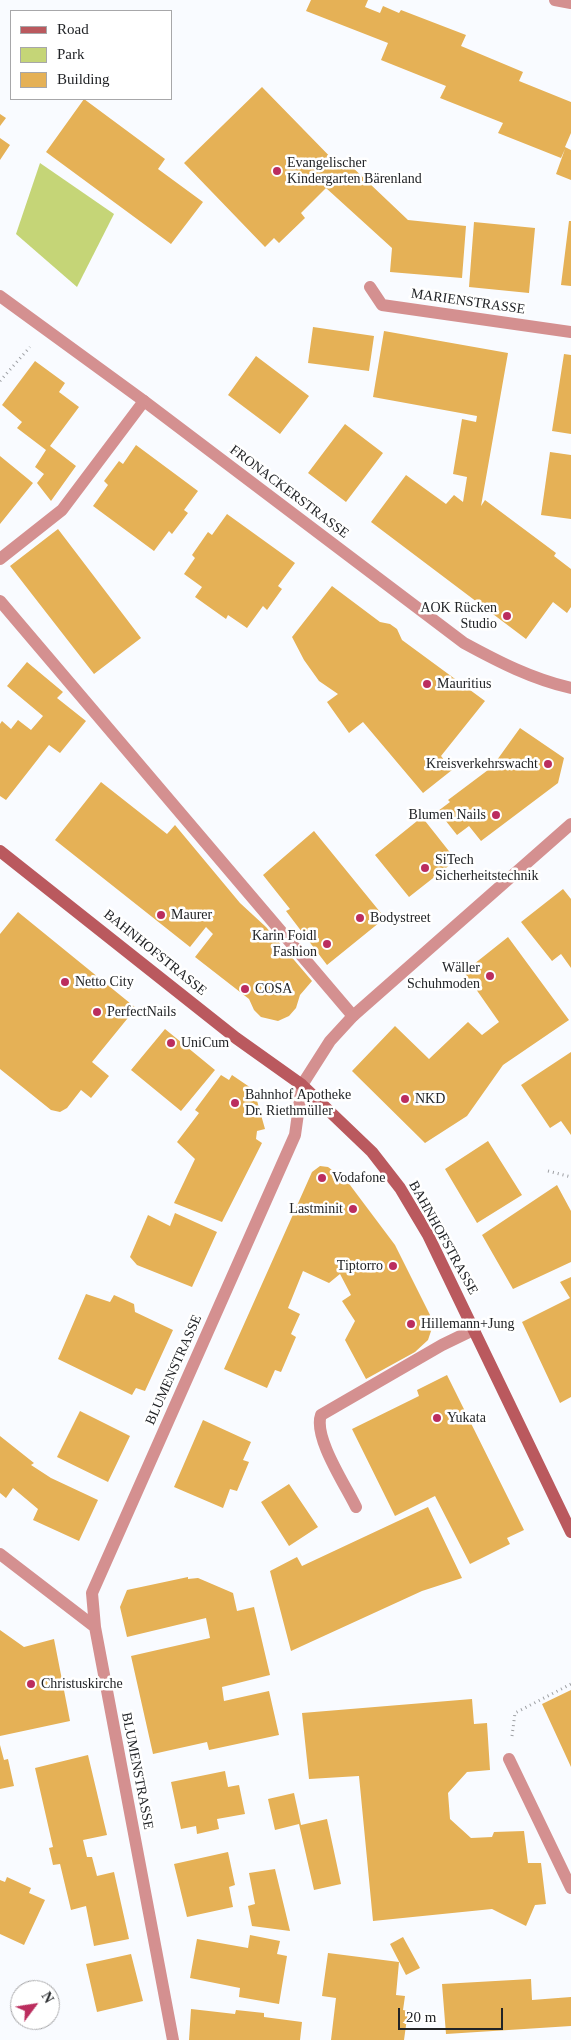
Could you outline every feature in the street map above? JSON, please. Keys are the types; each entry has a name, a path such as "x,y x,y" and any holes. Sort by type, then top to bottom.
{"street":[{"path":"555,0 571,3"},
{"name":"MARIENSTRASSE","path":"370,287 382,305 571,332"},
{"name":"FRONACKERSTRASSE","path":"0,296 144,401 464,643 507,667 545,682 571,688"},
{"path":"0,559 62,510 144,401"},
{"path":"0,601 353,1016"},
{"name":"BLUMENSTRASSE","path":"173,2040 94,1627 92,1593 295,1135 302,1085 330,1041 353,1016 571,824"},
{"name":"BAHNHOFSTRASSE","path":"0,851 236,1038 302,1085 372,1152 400,1188 428,1235 475,1329 571,1532"},
{"path":"356,1507 321,1437 318,1423 321,1415 442,1345 475,1329"},
{"path":"0,1554 94,1627"},
{"path":"509,1759 571,1888"}],"path":[{"path":"0,381 45,330"},
{"path":"548,1171 571,1177"},
{"path":"509,1759 515,1712 571,1684"}],"green space":[{"path":"40,163 114,214 77,287 16,234"}],"building":[{"path":"311,0 368,0 365,7 380,13 383,6 399,13 401,10 466,35 461,46 523,72 519,81 571,102 571,133 565,147 571,150 571,180 556,174 565,149 561,158 498,133 503,123 440,98 446,86 381,60 388,43 306,11"},
{"path":"262,87 343,170 349,164 408,220 466,226 462,278 390,272 392,248 326,188 301,213 305,218 279,243 274,238 265,247 184,163"},
{"path":"83,100 85,100 165,159 158,169 203,202 171,244 46,152"},
{"path":"0,114 6,118 0,126"},
{"path":"0,138 10,145 0,160"},
{"path":"569,221 571,221 571,286 561,285"},
{"path":"474,222 535,228 529,293 469,287"},
{"path":"313,327 374,336 369,371 308,363"},
{"path":"384,331 508,353 481,506 485,500 556,553 554,556 571,569 571,607 567,613 553,602 526,639 371,522 406,475 446,504 454,495 463,502 467,477 453,474 462,419 476,422 477,416 373,397"},
{"path":"564,354 571,355 571,434 552,431"},
{"path":"256,356 309,396 280,434 228,395"},
{"path":"35,361 65,383 59,392 79,407 50,446 76,466 51,501 37,483 44,474 35,467 46,450 17,428 22,422 2,405"},
{"path":"345,424 383,453 346,502 308,473"},
{"path":"136,445 198,491 184,510 188,513 172,534 169,531 154,551 93,506 108,485 104,481 119,461 123,464"},
{"path":"550,452 571,455 571,519 541,515"},
{"path":"0,456 33,483 0,524"},
{"path":"227,514 295,563 278,586 282,589 267,610 263,606 247,628 228,615 226,619 195,597 202,587 184,574 195,558 192,555 208,532 212,535"},
{"path":"58,529 141,638 94,674 10,566"},
{"path":"332,586 380,622 390,624 397,629 402,640 485,701 441,756 452,770 423,793 363,722 349,733 327,702 338,694 319,681 304,660 292,637"},
{"path":"27,662 63,692 57,698 86,721 60,753 49,745 6,800 0,796 0,724 2,721 11,729 18,720 31,730 43,716 7,686"},
{"path":"520,728 564,758 558,783 481,841 469,826 457,835 438,811 450,802 448,800 492,767"},
{"path":"101,782 167,834 175,825 240,903 266,927 312,981 300,995 296,1008 289,1016 278,1021 261,1017 254,1010 249,999 195,957 213,934 206,927 190,947 55,840"},
{"path":"422,817 456,860 409,897 375,855"},
{"path":"314,831 385,918 327,965 286,911 290,909 263,875"},
{"path":"563,889 571,899 571,968 561,954 552,961 521,922"},
{"path":"18,912 136,1008 92,1062 109,1076 91,1098 81,1090 67,1108 60,1112 51,1110 0,1069 0,934"},
{"path":"508,937 569,1020 503,1065 467,1116 425,1143 352,1071 395,1026 429,1059 468,1022 482,1035 499,1022 464,972"},
{"path":"165,1029 215,1070 181,1111 131,1070"},
{"path":"571,1052 571,1135 561,1121 550,1128 521,1085"},
{"path":"221,1075 229,1080 232,1075 254,1090 265,1129 257,1131 256,1139 262,1143 222,1222 174,1203 195,1159 177,1142 199,1113 195,1110"},
{"path":"488,1141 522,1195 477,1223 445,1169"},
{"path":"320,1166 328,1167 347,1181 395,1245 430,1315 427,1322 432,1328 428,1340 415,1352 366,1379 345,1340 355,1321 342,1301 351,1295 340,1274 329,1283 303,1271 288,1308 300,1314 291,1334 296,1337 281,1372 275,1370 267,1388 224,1369 312,1172"},
{"path":"557,1185 571,1211 571,1262 513,1289 482,1235"},
{"path":"175,1213 217,1232 192,1287 137,1265 130,1257 148,1215 170,1226"},
{"path":"571,1277 571,1397 560,1403 522,1322 570,1298 560,1282"},
{"path":"86,1294 110,1302 114,1295 134,1304 135,1312 173,1330 145,1391 136,1388 132,1395 58,1359"},
{"path":"447,1375 524,1530 507,1538 510,1544 470,1564 435,1496 395,1516 352,1429 419,1396 417,1390"},
{"path":"80,1411 130,1436 108,1482 57,1457"},
{"path":"203,1420 251,1442 243,1460 249,1462 237,1491 230,1489 223,1508 174,1487"},
{"path":"0,1436 34,1463 31,1465 51,1478 98,1500 79,1541 33,1520 38,1509 13,1488 6,1498 0,1493"},
{"path":"289,1484 318,1527 289,1546 261,1502"},
{"path":"428,1507 462,1578 422,1591 291,1651 270,1571 297,1557 302,1566"},
{"path":"188,1577 188,1579 198,1578 233,1593 237,1611 254,1607 270,1675 222,1687 224,1701 269,1691 279,1735 209,1750 207,1742 153,1754 131,1656 210,1638 206,1618 127,1637 120,1607 127,1590"},
{"name":"Christuskirche","path":"0,1630 24,1647 54,1639 70,1721 0,1736"},
{"path":"571,1690 571,1767 542,1704"},
{"path":"472,1699 474,1724 487,1723 490,1770 467,1772 448,1793 450,1819 471,1838 492,1837 494,1832 524,1831 528,1863 541,1863 546,1904 535,1905 526,1926 492,1909 373,1921 359,1776 309,1779 302,1713"},
{"path":"0,1745 4,1760 8,1759 14,1786 0,1789"},
{"path":"88,1755 107,1835 83,1840 87,1857 92,1857 97,1876 114,1872 129,1939 94,1946 86,1906 71,1910 60,1864 53,1865 49,1848 53,1847 35,1768"},
{"path":"225,1771 228,1787 239,1785 245,1814 217,1819 219,1829 197,1834 196,1826 181,1829 171,1782"},
{"path":"294,1793 301,1825 327,1819 341,1884 314,1890 299,1824 275,1830 268,1799"},
{"path":"228,1852 235,1885 229,1887 233,1907 187,1917 174,1864"},
{"path":"275,1869 290,1931 252,1926 248,1906 255,1904 249,1873"},
{"path":"7,1877 31,1888 29,1893 45,1900 24,1945 0,1934 0,1880 5,1882"},
{"path":"250,1935 280,1941 277,1954 287,1956 279,2004 239,1997 240,1988 190,1978 197,1939 248,1948"},
{"path":"403,1937 420,1968 406,1975 390,1944"},
{"path":"328,1953 399,1962 396,1995 405,1996 403,2010 408,2011 404,2040 331,2040 336,1998 322,1996"},
{"path":"131,1954 143,2001 97,2012 86,1964"},
{"path":"531,1979 532,2000 571,1997 571,2026 446,2034 442,1984"},
{"path":"191,2009 235,2014 236,2010 264,2013 264,2017 302,2022 300,2040 189,2040"}],"place":[{"name":"Evangelischer Kindergarten Bärenland","path":"277,171"},
{"name":"AOK Rücken Studio","path":"507,616"},
{"name":"Mauritius","path":"427,684"},
{"name":"Kreisverkehrswacht","path":"548,764"},
{"name":"Blumen Nails","path":"496,815"},
{"name":"SiTech Sicherheitstechnik","path":"425,868"},
{"name":"Maurer","path":"161,915"},
{"name":"Bodystreet","path":"360,918"},
{"name":"Karin Foidl Fashion","path":"327,944"},
{"name":"Wäller Schuhmoden","path":"490,976"},
{"name":"Netto City","path":"65,982"},
{"name":"COSA","path":"245,989"},
{"name":"PerfectNails","path":"97,1012"},
{"name":"UniCum","path":"171,1043"},
{"name":"NKD","path":"405,1099"},
{"name":"Bahnhof Apotheke Dr. Riethmüller","path":"235,1103"},
{"name":"Vodafone","path":"322,1178"},
{"name":"Lastminit","path":"353,1209"},
{"name":"Tiptorro","path":"393,1266"},
{"name":"Hillemann+Jung","path":"411,1324"},
{"name":"Yukata","path":"437,1418"},
{"name":"Christuskirche","path":"31,1684"}]}
